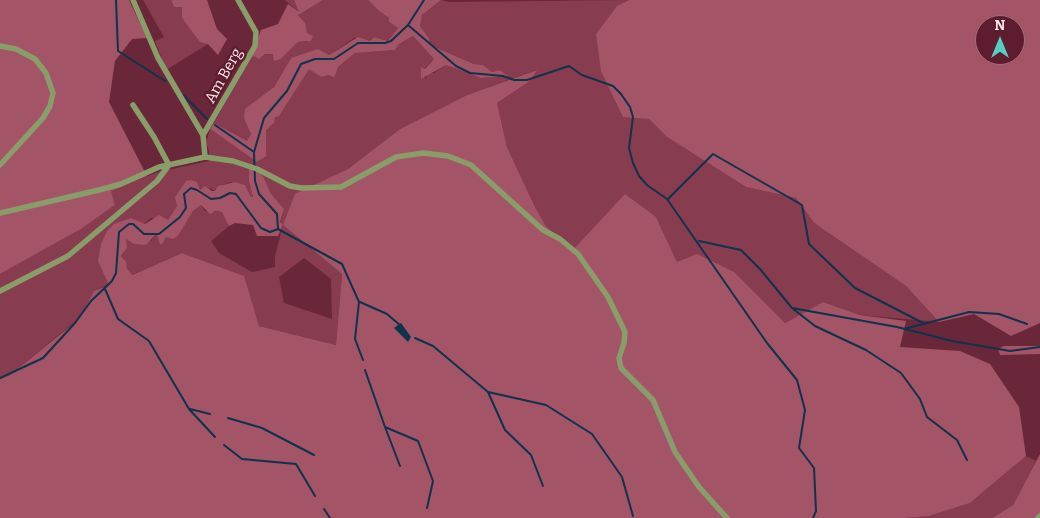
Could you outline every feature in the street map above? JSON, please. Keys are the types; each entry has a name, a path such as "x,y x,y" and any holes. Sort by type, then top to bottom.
{"street":[{"path":"133,0 158,58 203,135 205,157"},
{"name":"Am Berg","path":"203,135 254,46 256,32 238,0"},
{"path":"0,46 16,49 35,59 46,73 53,93 50,106 43,118 0,165"},
{"path":"133,105 154,137 169,165"},
{"path":"0,212 107,188 151,170 205,157 233,161 254,168 290,186 301,188 341,187 396,157 423,153 448,156 471,165 544,230 560,239 578,254 608,297 625,332 619,358 621,368 654,400 675,452 698,487 727,518"},
{"path":"0,291 68,256 157,181 169,165"}],"shaded area":[{"path":"0,0 129,0 147,38 132,39 115,61 109,102 147,176 111,191 115,205 81,229 0,274"},
{"path":"143,0 171,0 174,7 182,7 182,18 208,44 166,70 155,41 164,37"},
{"path":"171,0 207,0 217,29 227,39 218,55 208,44 200,42 182,18 182,7 174,7"},
{"path":"285,0 294,0 300,13"},
{"path":"294,0 323,0 298,15 305,23 307,33 313,36 311,41 298,42 281,59 274,61 273,54 265,54 259,59 252,55 261,30 278,24 288,4 299,12"},
{"path":"323,0 368,0 389,18 389,22 398,28 388,41 374,37 370,41 354,38 329,55 291,58 274,87 262,97 249,127 251,134 247,142 214,123 252,55 274,54 274,60 281,59 298,42 308,42 305,24 298,15"},
{"path":"368,0 441,0 422,15 420,26 429,38 430,45 474,64 483,65 492,72 500,70 508,76 481,78 446,65 421,79 421,67 425,69 434,59 413,36 399,44 395,50 355,53 338,67 333,77 329,75 321,77 309,69 279,116 275,117 274,123 266,130 266,156 257,162 210,129 214,123 247,141 251,134 244,118 245,109 274,87 291,58 318,49 329,55 358,37 370,41 374,37 388,41 398,28 389,22 389,18"},
{"path":"441,0 449,2 629,0 617,6 649,119 667,137 746,187 796,198 814,223 906,286 939,322 860,315 823,302 785,323 733,272 677,262 656,217 572,251 546,226 535,207 507,147 497,103 530,81 536,70 467,95 400,129 348,169 308,189 283,225 280,223 284,209 271,194 264,178 249,182 253,197 251,197 245,185 231,182 221,185 215,191 210,188 200,190 177,206 168,220 151,218 144,224 131,218 109,284 94,291 78,319 10,375 0,379 0,274 81,229 115,205 110,191 158,172 209,161 209,150 206,143 210,129 257,162 266,155 266,130 275,117 279,115 309,68 321,77 335,76 338,67 355,53 395,50 399,44 413,36 434,59 424,69 422,68 425,79 429,73 434,73 446,65 481,78 507,76 500,70 492,72 483,65 474,64 430,45 429,38 420,26 422,15"},
{"path":"629,0 1040,0 1040,323 1011,336 974,314 939,322 906,286 814,223 796,198 746,187 667,137 649,119 623,117 601,71 596,34 617,6"},
{"path":"537,70 530,81 497,103 507,147 535,207 546,226 572,251 625,194 656,217 677,262 697,254 734,272 785,323 823,302 860,315 906,321 900,347 960,351 990,364 1019,407 1026,456 970,503 929,516 905,518 0,518 0,379 10,375 78,320 94,291 109,285 98,261 101,244 107,231 114,224 131,218 145,224 159,215 168,220 177,206 175,197 186,181 191,180 197,182 200,190 205,186 212,191 215,191 218,186 235,182 245,185 251,197 253,197 249,182 249,165 261,169 261,175 271,194 284,209 280,222 283,225 295,194 348,169 400,129 467,95","holes":["201,205 210,214 215,211 222,212 229,226 235,223 253,225 257,236 278,236 283,225 342,274 336,345 259,326 244,276 182,253 132,275 121,256 127,248 126,239 134,244 146,245 157,233 160,245 166,237 173,239 178,236 193,211"]},
{"path":"201,205 205,211 222,212 226,217 229,226 211,241 219,253 252,272 275,267 275,256 283,225 342,274 336,345 259,326 243,276 182,253 131,275 121,256 127,248 125,239 151,241 157,233 161,245 166,237 178,236 193,211","holes":["304,258 331,279 332,319 284,303 279,277"]},
{"path":"1004,346 1040,346 1040,354 1000,355 998,349"},
{"path":"1040,454 1040,518 992,518 1013,505"},
{"path":"1026,456 1036,461 1013,505 992,518 905,518 929,516 970,503"}],"water":[{"path":"401,323 411,337 408,342 394,328"}],"waterway":[{"path":"116,0 118,51 165,81"},
{"path":"0,378 43,358 75,323 91,301 112,281 116,273 119,232 129,224 133,224 144,234 159,234 180,217 186,208 184,194 191,188 211,199 220,198 230,193 236,194 261,228 270,232 278,229 277,214 259,194 255,181 254,152 264,118 287,91 301,64 315,59 334,59 358,43 385,43 391,41 408,25 424,0"},
{"path":"408,25 456,66 470,73 503,76 514,80 527,80 569,66 582,75 613,86 621,94 630,107 633,117 629,148 639,176 647,185 667,199 767,343 797,380 805,410 799,448 814,468 816,511 813,518"},
{"path":"183,95 207,119"},
{"path":"215,125 254,152"},
{"path":"668,199 713,154 802,205 809,244 855,288 925,324"},
{"path":"278,229 342,264 359,302 355,339 363,360"},
{"path":"699,241 741,250 760,269 792,308 815,326 866,350 901,373 920,399 927,417 957,440 967,460"},
{"path":"105,289 118,319 149,341 189,409 215,437"},
{"path":"360,302 387,314 401,326"},
{"path":"792,308 897,327 952,341 1010,351 1040,347"},
{"path":"904,329 969,312 999,314 1027,324"},
{"path":"415,338 433,346 488,392 546,405 592,434 622,477 633,516"},
{"path":"365,370 385,427 418,441 433,481 427,508"},
{"path":"488,392 505,430 531,455 543,486"},
{"path":"190,409 210,414"},
{"path":"228,418 262,428 314,455"},
{"path":"385,427 400,466"},
{"path":"224,445 242,459 296,464 315,496"},
{"path":"324,509 330,518"}]}
